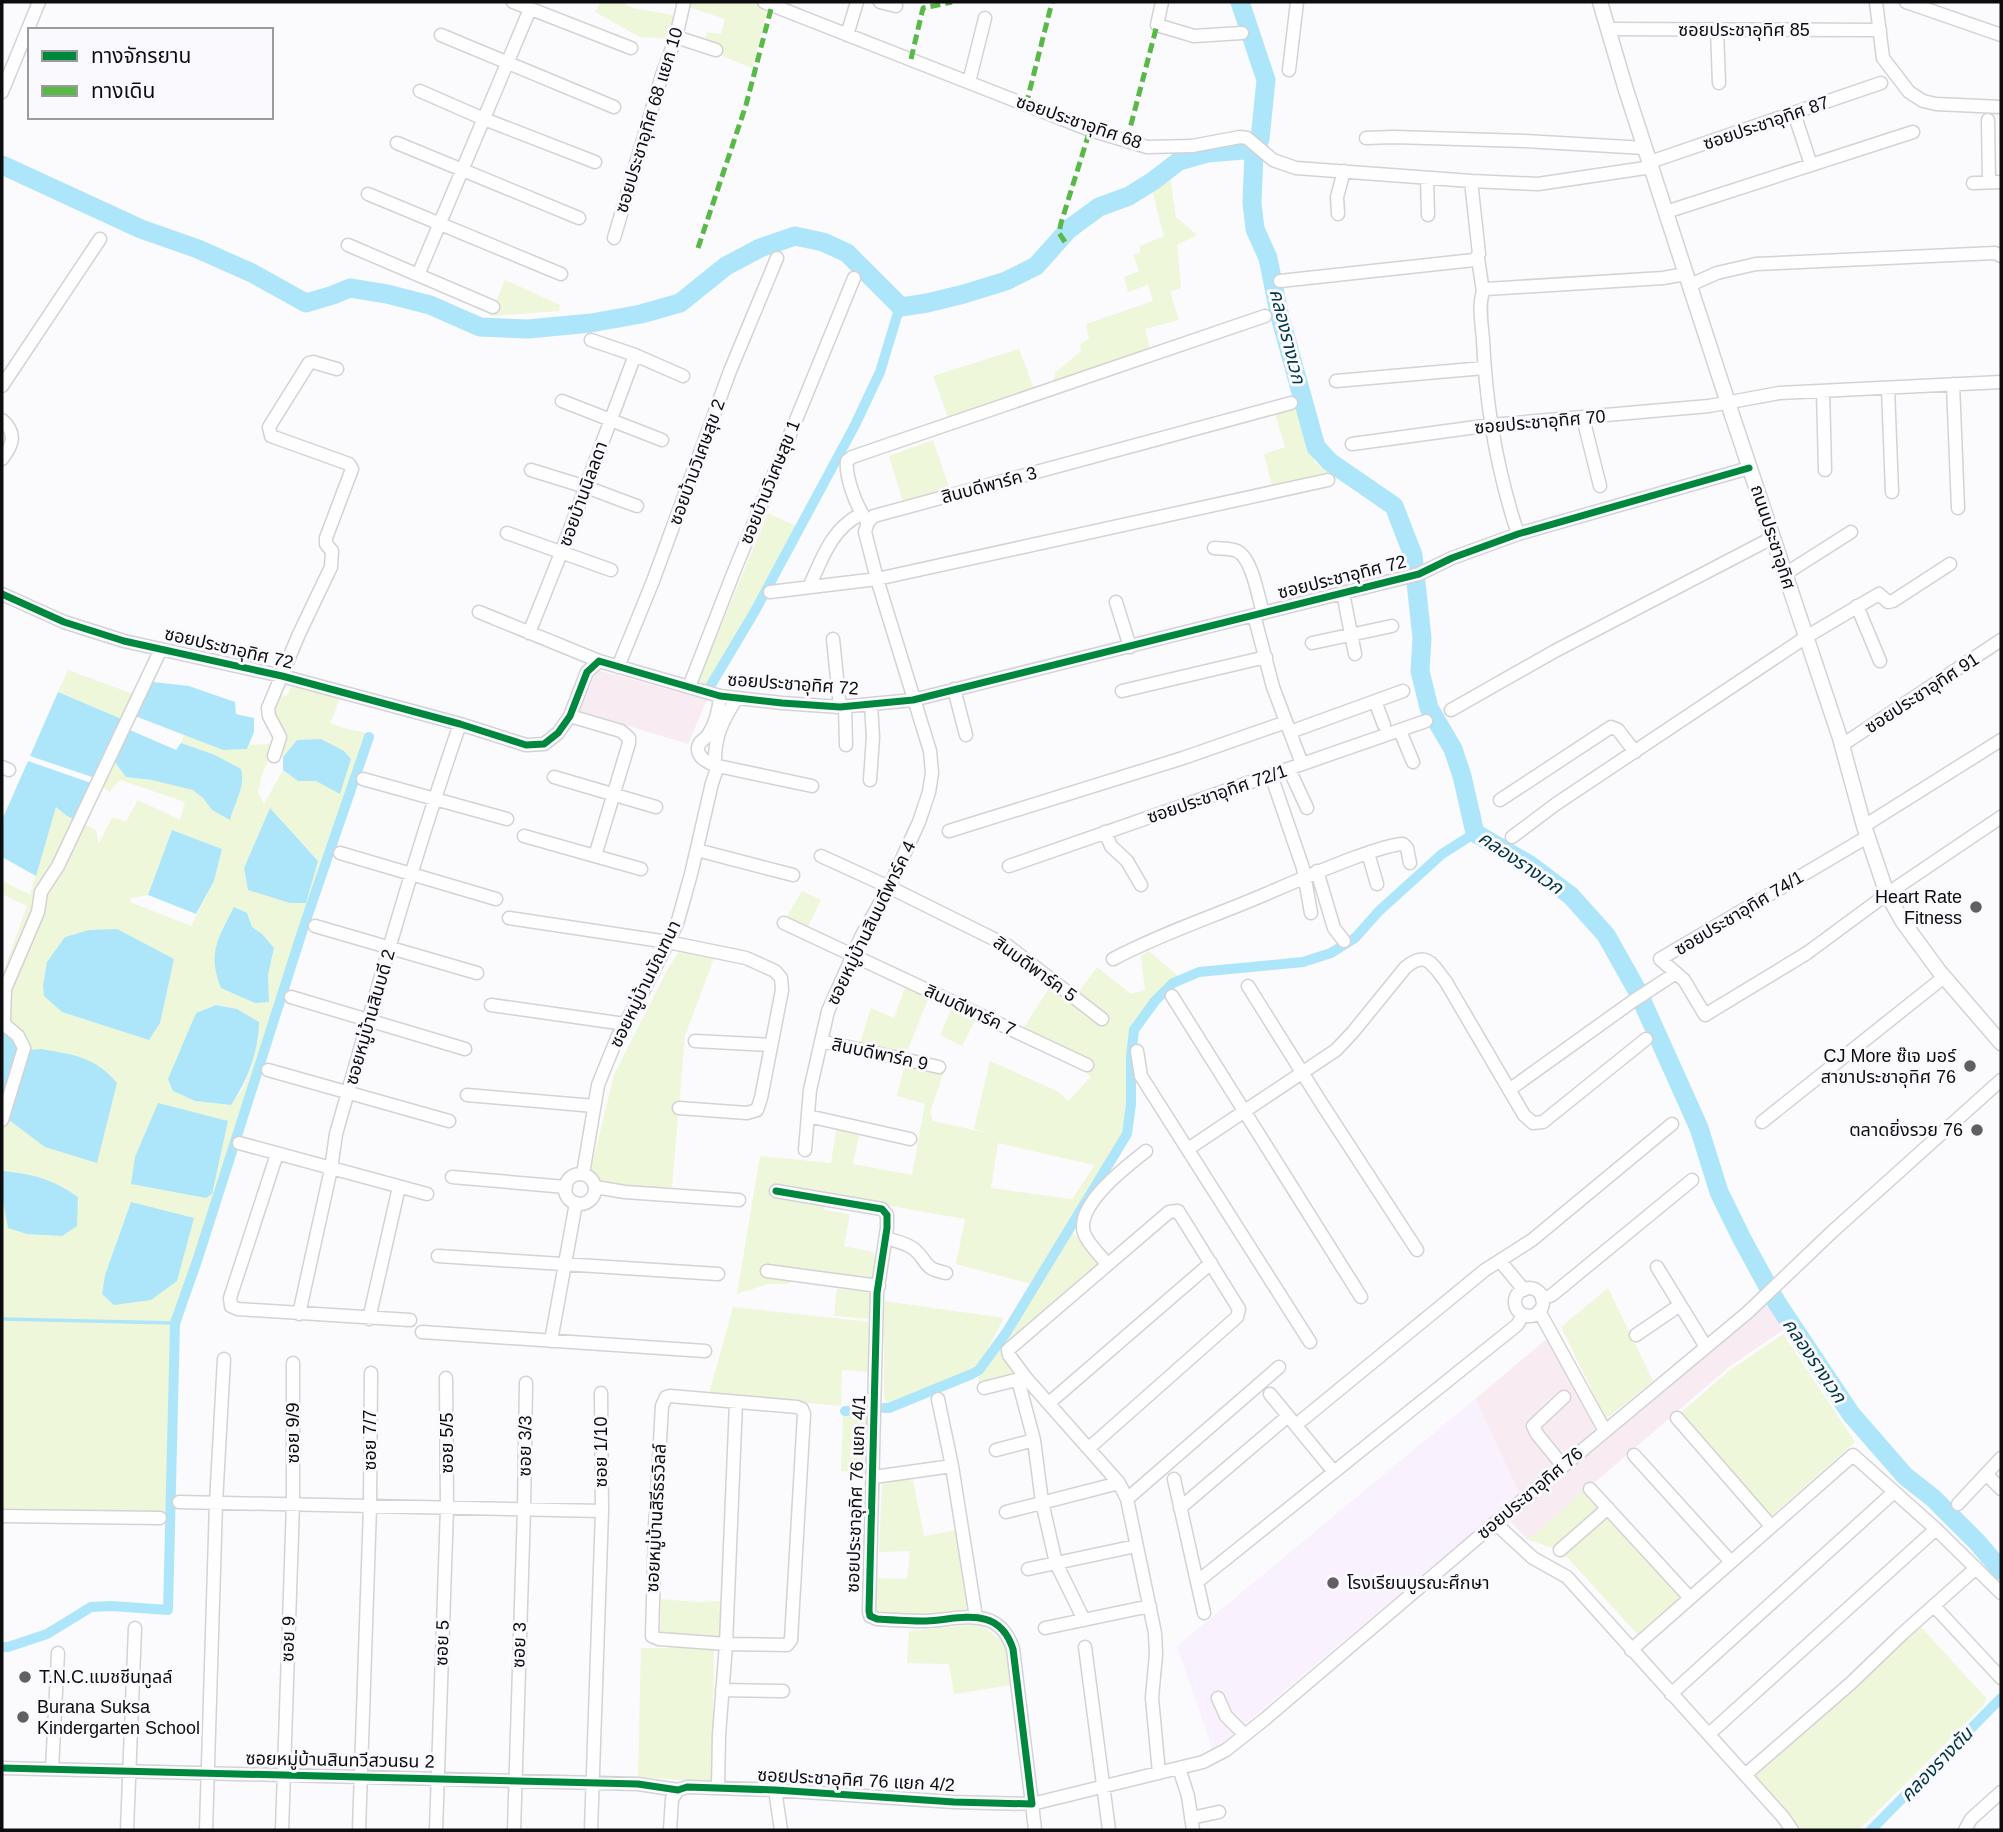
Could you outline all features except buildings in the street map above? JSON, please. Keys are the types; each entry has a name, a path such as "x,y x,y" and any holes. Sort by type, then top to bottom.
{"main road":[{"name":"ถนนประชาอุทิศ","path":"1600,2 1749,468 1842,746 1865,832 1887,894 1903,922 1944,977 2001,1043"}],"street":[{"path":"2,92 38,2"},
{"path":"513,2 631,48"},
{"name":"ซอยประชาอุทิศ 68 แยก 10","path":"614,238 662,75 676,37 684,2"},
{"name":"ซอยประชาอุทิศ 68","path":"764,2 1090,130 1147,147 1192,146 1240,137 1247,138 1266,156 1296,168 1471,181 1550,183 1649,159"},
{"path":"847,35 857,2"},
{"path":"880,2 895,6"},
{"path":"1162,2 1157,25 1194,36 1242,33"},
{"path":"1289,69 1297,2"},
{"path":"1877,2 1883,58 1909,92 1923,101 1936,104 2001,107"},
{"path":"1906,2 2001,35"},
{"path":"418,275 530,9"},
{"path":"970,82 985,18"},
{"name":"ซอยประชาอุทิศ 85","path":"1608,29 1880,30"},
{"path":"1717,29 1719,83"},
{"path":"441,35 614,107"},
{"path":"676,37 716,50"},
{"name":"ซอยประชาอุทิศ 87","path":"1649,159 1881,83"},
{"path":"420,90 484,119 595,162"},
{"path":"1794,113 1811,165"},
{"path":"1973,183 1995,182 1988,120"},
{"path":"1666,212 1913,132"},
{"path":"1366,138 1525,141 1649,159"},
{"path":"397,143 579,218"},
{"path":"1338,214 1337,197 1344,171"},
{"path":"1427,178 1428,215"},
{"path":"1471,181 1482,292 1484,368 1491,425 1506,496 1518,534"},
{"path":"368,194 561,274"},
{"path":"2,386 100,239"},
{"path":"348,246 493,307"},
{"path":"1482,292 1486,289 1663,278 1688,279 1756,264 1994,253 2001,256"},
{"name":"ซอยบ้านวิเศษสุข 2","path":"618,667 653,581 730,371 777,258"},
{"path":"1280,281 1478,258"},
{"name":"ซอยบ้านวิเศษสุข 1","path":"688,687 854,278"},
{"path":"913,700 877,579 864,518 846,470 847,461 852,457 1265,316"},
{"path":"591,340 683,376"},
{"name":"ซอยบ้านนิลลดา","path":"529,633 635,355"},
{"path":"274,756 280,737 269,716 268,708 331,566 332,551 326,544 326,538 352,469 349,464 271,436 269,427 309,363 337,369"},
{"path":"1336,381 1484,368"},
{"name":"ซอยประชาอุทิศ 70","path":"1352,444 1491,425 1661,412 1779,393 2001,382"},
{"path":"1953,384 1958,508"},
{"path":"1888,388 1892,492"},
{"path":"1823,391 1825,470"},
{"path":"562,401 662,440"},
{"name":"สินบดีพาร์ค 3","path":"809,587 831,540 848,520 874,516 1291,403"},
{"path":"1583,418 1600,486"},
{"path":"2,420 10,428 12,436 11,444 2,459"},
{"name":"ซอยประชาอุทิศ 72","path":"2,594 64,622 124,641 282,676 460,724 526,745 544,744 558,733 570,716 587,672 599,661 720,696 843,707 913,700 1419,574 1452,558 1518,534 1749,468"},
{"path":"531,470 637,506"},
{"path":"770,592 877,579 1328,480"},
{"path":"1784,574 1851,532"},
{"path":"507,533 611,570"},
{"path":"1451,710 1555,651 1772,538"},
{"path":"1214,548 1240,552 1247,559 1273,687 1288,727 1307,807"},
{"path":"1511,837 1806,637 1879,594 1883,600 1894,601 1950,564"},
{"path":"1343,593 1355,654"},
{"path":"1116,602 1130,647"},
{"path":"1857,606 1880,661"},
{"path":"479,612 599,661"},
{"path":"1312,643 1392,626"},
{"path":"833,639 846,746"},
{"name":"ซอยประชาอุทิศ 91","path":"1842,746 2001,640"},
{"path":"2,1119 24,1048 18,1036 5,1025 5,989 38,912 41,892 58,866 161,649"},
{"path":"1122,691 1266,657"},
{"path":"954,689 966,735"},
{"path":"949,831 1403,691"},
{"path":"720,696 719,710 708,735 698,747 701,757 716,766 812,786"},
{"name":"ซอยหมู่บ้านมัณฑนา","path":"583,1174 598,1085 617,1038 677,924 716,766 714,748 717,735 737,698"},
{"name":"ซอยหมู่บ้านสินบดีพาร์ค 4","path":"805,1150 810,1090 828,1011 919,822 929,792 932,773 930,751 913,700"},
{"path":"1375,701 1384,725"},
{"path":"870,780 873,737 871,705"},
{"path":"570,716 621,731 629,738 595,856"},
{"name":"ซอยประชาอุทิศ 72/1","path":"1009,866 1426,721"},
{"name":"ซอยหมู่บ้านสินบดี 2","path":"299,1314 331,1169 336,1134 411,874 460,724"},
{"path":"1500,800 1611,727 1618,730 1634,752"},
{"path":"1400,731 1413,762"},
{"path":"1865,832 2001,740"},
{"path":"1271,775 1304,877 1311,913"},
{"path":"554,777 656,807"},
{"path":"363,779 507,819"},
{"path":"1676,973 1705,1015 1807,953 1887,894 2001,817"},
{"path":"1105,832 1111,846 1127,861 1141,885"},
{"name":"ซอยประชาอุทิศ 74/1","path":"1509,1090 1676,973 1660,960 1865,832"},
{"path":"524,836 641,869"},
{"path":"1112,960 1142,944 1368,853 1403,844 1407,848 1410,863"},
{"path":"697,850 793,875"},
{"path":"340,853 496,899"},
{"path":"1368,853 1377,884"},
{"name":"สินบดีพาร์ค 5","path":"821,856 1008,946 1102,1019"},
{"path":"1317,872 1334,928 1344,941"},
{"path":"509,918 668,942 746,958 775,971 781,978 782,990 757,1110 747,1113 679,1108"},
{"name":"สินบดีพาร์ค 7","path":"784,923 1087,1065"},
{"path":"315,926 477,972"},
{"path":"1188,1149 1336,1050 1405,968 1422,958 1431,962 1446,982 1524,1115 1533,1123 1543,1122 1646,1040"},
{"path":"1762,1122 1944,977"},
{"path":"1248,986 1417,1250"},
{"path":"1172,996 1361,1297"},
{"path":"291,997 465,1049"},
{"path":"491,1005 625,1024"},
{"path":"695,1041 771,1045"},
{"name":"สินบดีพาร์ค 9","path":"821,1041 939,1067"},
{"path":"1137,1052 1141,1076 1310,1342"},
{"path":"268,1070 449,1121"},
{"name":"ซอยประชาอุทิศ 76","path":"1032,1804 1214,1757 1245,1735 1747,1313 1784,1276 2001,1080"},
{"path":"467,1095 594,1106"},
{"path":"808,1116 910,1139"},
{"path":"1180,1508 1485,1270 1532,1240 1672,1124"},
{"path":"239,1143 427,1194"},
{"path":"1107,1264 1085,1237 1083,1220 1104,1187 1146,1152"},
{"path":"277,1154 230,1298 231,1306 238,1310 411,1320"},
{"path":"583,1174 591,1179 595,1192 585,1203 576,1203 568,1197 566,1187 569,1179 583,1174"},
{"path":"452,1177 566,1187"},
{"path":"1605,1431 1541,1305 1540,1295 1533,1289 1524,1290 1517,1296 1517,1308 1523,1315 1532,1316 1541,1305 1552,1295 1692,1180"},
{"path":"369,1319 399,1187"},
{"path":"595,1187 625,1192 739,1200"},
{"name":"ซอยประชาอุทิศ 76 แยก 4/1","path":"776,1191 882,1209 887,1215 879,1286 868,1606 870,1616 877,1619 924,1621 976,1617"},
{"path":"551,1341 576,1203"},
{"path":"1084,1620 1056,1563 1042,1502 1022,1379 1008,1350 1169,1212 1178,1210 1239,1308 1237,1317 1089,1448"},
{"path":"886,1238 911,1247 932,1270 946,1273"},
{"path":"439,1256 718,1274"},
{"path":"1500,1261 1524,1290"},
{"path":"1049,1403 1211,1263"},
{"path":"1657,1267 1706,1347"},
{"path":"767,1271 879,1286"},
{"path":"1636,1335 1680,1305"},
{"path":"1197,1582 1517,1325 1523,1315"},
{"path":"422,1332 705,1351"},
{"path":"206,1830 223,1359"},
{"name":"ซอย 9/9","path":"293,1363 293,1504"},
{"path":"1127,1499 1279,1367"},
{"name":"ซอย 7/7","path":"359,1830 370,1507 371,1373"},
{"name":"ซอย 5/5","path":"446,1378 447,1508"},
{"path":"1022,1379 1049,1403 1089,1448 1119,1483 1127,1499 1155,1633 1152,1698 1159,1773"},
{"path":"984,1388 1022,1379"},
{"name":"ซอย 3/3","path":"524,1509 526,1383"},
{"name":"ซอย 1/10","path":"591,1830 602,1511 601,1393"},
{"path":"1270,1394 1334,1472"},
{"name":"ซอยหมู่บ้านสิรีธรวิลล์","path":"670,1396 736,1402 797,1407 802,1409 804,1414 791,1640 784,1646 659,1639 652,1636 662,1406 666,1397 670,1396"},
{"path":"1563,1466 1533,1426 1564,1397"},
{"path":"938,1399 952,1466 976,1617 988,1619 1006,1631 1013,1649 1035,1830"},
{"path":"718,1788 736,1402"},
{"path":"1676,1418 1771,1526"},
{"path":"996,1450 1034,1440"},
{"path":"1634,1455 1731,1562"},
{"path":"1631,1650 1853,1455 1936,1529 2001,1593"},
{"path":"1958,1504 2001,1458"},
{"path":"874,1478 952,1466"},
{"path":"1986,1474 2001,1489"},
{"path":"1174,1479 1204,1613"},
{"path":"1006,1512 1119,1483"},
{"path":"1590,1489 1690,1598"},
{"path":"1671,1693 1894,1492"},
{"path":"179,1502 602,1511"},
{"name":"ซอย 9","path":"282,1830 293,1504"},
{"name":"ซอย 5","path":"436,1830 447,1508"},
{"path":"1560,1550 1608,1508"},
{"name":"ซอย 3","path":"514,1830 524,1509"},
{"path":"2,1516 160,1518"},
{"path":"1495,1523 1533,1558 1567,1577 1792,1830"},
{"path":"1709,1734 1936,1529"},
{"path":"1028,1569 1136,1546"},
{"path":"1745,1775 1851,1683 1976,1568"},
{"path":"1045,1628 1150,1606"},
{"path":"1934,1606 2001,1678"},
{"path":"127,1830 135,1628"},
{"path":"1085,1647 1109,1830"},
{"path":"52,1769 58,1653"},
{"path":"722,1690 783,1691"},
{"path":"1218,1698 1226,1716 1245,1735"},
{"name":"ซอยหมู่บ้านสินทวีสวนธน 2","path":"2,1768 638,1784 678,1790"},
{"path":"1179,1768 1188,1796 1192,1824 1219,1812"},
{"name":"ซอยประชาอุทิศ 76 แยก 4/2","path":"678,1790 687,1787 775,1790 1032,1804"},
{"path":"670,1830 672,1799 678,1790"},
{"path":"775,1790 781,1830"},
{"path":"1965,1830 1971,1819 2001,1792"}],"shaded area":[{"path":"597,670 707,700 688,744 580,711"},
{"path":"1768,1299 1786,1323 1783,1330 1729,1367 1528,1540 1507,1518"},
{"path":"1549,1337 1596,1430 1519,1493 1475,1399"},
{"name":"โรงเรียนบูรณะศึกษา","path":"1475,1399 1519,1493 1213,1751 1177,1646"}],"green space":[{"path":"601,2 621,2 633,8 674,15 671,39 640,37 595,12"},
{"path":"689,2 748,2 768,8 752,68 703,48 707,32 721,34 725,19 688,7"},
{"path":"1170,176 1176,217 1197,235 1177,245 1181,288 1170,292 1179,320 1145,329 1150,348 1053,382 1055,373 1081,351 1080,344 1089,339 1086,324 1153,301 1148,285 1128,292 1124,277 1139,271 1133,255 1140,253 1140,246 1164,236 1151,187"},
{"path":"505,280 560,305 559,311 490,316"},
{"path":"1019,349 1034,389 949,419 933,376"},
{"path":"1297,405 1315,463 1335,476 1273,490 1264,454 1285,447 1275,413"},
{"path":"933,440 951,493 904,505 889,456"},
{"path":"768,513 796,526 711,688 697,684"},
{"path":"68,670 136,695 124,720 58,692"},
{"path":"292,683 340,698 330,723 372,734 179,1330 170,1330 166,1512 2,1508 2,1176 3,1200 79,1206 78,1197 51,1182 2,1171 2,1105 11,1036 2,1032 2,976 27,906 2,894 2,881 30,895 56,806 67,816 96,830 99,844 112,817 126,822 138,800 180,820 185,802 120,780 109,792 101,785 114,761 126,777 186,787 199,794 212,810 232,809 240,792 215,755 181,743 184,735 223,750 276,744 271,693 287,696","holes":["297,740 316,781 298,781 283,770 264,804 258,792 262,774 270,756 283,757","270,809 318,860 244,868","172,830 222,849 214,881 191,926 130,902 131,898 148,895","247,913 252,927 274,949 268,975 269,1001","216,1005 237,1009 259,1037 243,1089 231,1105 195,1101 173,1091 196,1013","131,1202 115,1305 102,1294 105,1275"]},
{"path":"802,891 821,900 807,928 786,918"},
{"path":"1149,951 1178,976 1162,989 1132,1029 1128,1056 1125,1131 1069,1227 1031,1284 956,1264 965,1219 828,1195 824,1210 850,1214 844,1246 874,1252 871,1281 793,1269 788,1284 768,1284 737,1294 760,1156 831,1163 836,1130 859,1135 853,1164 912,1175 925,1104 897,1096 904,1067 932,1073 934,1061 946,1066 930,1112 933,1121 992,1134 974,1129 990,1061 1059,1092 1068,1101 1091,1077 1078,1065 1023,1029 1051,985 1104,1026 1108,1020 1078,993 1097,967 1131,994 1145,990 1141,956","holes":["998,1143 1095,1165 1072,1199 991,1188"]},
{"path":"679,952 714,958 685,1036 672,1187 606,1186 598,1181 591,1169 614,1075 667,970"},
{"path":"905,988 929,997 906,1054 860,1043 871,1008 894,1018"},
{"path":"951,1010 975,1021 962,1046 940,1035"},
{"path":"1071,1231 1102,1265 1011,1342 1018,1374 979,1386 978,1377 997,1352"},
{"path":"1608,1288 1653,1381 1606,1419 1561,1327"},
{"path":"837,1289 873,1292 870,1319 834,1316"},
{"path":"884,1301 1004,1318 979,1365 969,1372 887,1403 884,1397"},
{"path":"733,1307 871,1322 869,1372 842,1370 841,1406 709,1394"},
{"path":"1783,1334 1855,1442 1762,1524 1671,1421 1729,1371"},
{"path":"843,1414 871,1414 870,1474 841,1471"},
{"path":"913,1480 924,1536 958,1530 970,1613 899,1615 877,1612 875,1603 878,1578 907,1579 910,1551 879,1552 882,1484"},
{"path":"1586,1489 1680,1597 1637,1634 1565,1555 1528,1540"},
{"path":"661,1599 724,1601 722,1639 660,1635"},
{"path":"980,1624 1007,1645 1012,1685 954,1694 949,1664 907,1663 909,1631"},
{"path":"1914,1626 1921,1627 1986,1698 1984,1705 1859,1830 1802,1830 1755,1777"},
{"path":"641,1648 714,1648 712,1782 638,1777"}],"water":[{"path":"153,682 189,686 235,702 236,714 254,718 254,732 247,749 223,750 135,716 146,688"},
{"path":"58,692 124,720 95,778 30,756"},
{"path":"130,730 176,750 181,743 215,755 241,769 241,789 230,820 212,810 193,790 126,777 114,761"},
{"path":"321,739 344,751 351,759 340,794 316,781 298,781 283,770 283,757 297,740"},
{"path":"28,761 94,784 75,820 56,807 36,876 2,857 2,820"},
{"path":"270,808 318,861 306,903 290,903 248,890 244,868"},
{"path":"172,830 222,849 214,881 196,914 148,895"},
{"path":"234,907 247,913 252,927 274,948 268,975 269,1002 255,1003 221,988 215,965 216,946"},
{"path":"117,929 174,959 160,1023 149,1040 62,1012 44,996 47,962 65,937 89,930"},
{"path":"216,1005 237,1009 259,1022 251,1065 231,1105 195,1101 173,1091 168,1079 196,1013"},
{"path":"2,1032 15,1040 18,1048 14,1073 2,1105"},
{"path":"41,1049 92,1062 117,1083 97,1163 45,1147 9,1120 30,1050"},
{"path":"158,1103 228,1121 212,1194 206,1198 131,1184 135,1157"},
{"path":"2,1171 42,1178 78,1197 77,1226 62,1236 27,1234 8,1228"},
{"path":"131,1202 194,1218 177,1281 151,1300 114,1305 102,1294 105,1275"}],"waterway":[{"name":"คลองรางเวก","path":"1240,2 1266,80 1260,139 1254,153 1252,203 1255,229 1268,258 1279,313 1316,447 1330,462 1394,506 1413,555 1422,638 1420,671 1429,708 1453,749 1475,833 1530,865 1571,896 1606,935 1638,992 1699,1128 1719,1192 1777,1303 1851,1414 1905,1476 1933,1498 2001,1570"},
{"path":"2,165 141,229 198,249 252,273 306,303 350,288 430,305 480,327 528,329 591,323 641,314 680,303 726,266 760,248 795,236 823,242 847,253 901,307 927,303 1006,281 1036,266 1069,229 1099,207 1129,196 1179,161 1207,153 1244,150 1254,153"},
{"path":"711,685 755,611 855,425 880,372 900,306"},
{"path":"2,1647 47,1634 91,1607 168,1610 175,1323 303,929 369,737"},
{"path":"884,1408 979,1370 1006,1333 1127,1134 1134,1030 1155,1001 1173,983 1199,972 1303,962 1331,953 1355,938 1379,911 1442,854 1475,833"},
{"path":"2,1319 175,1323"},
{"path":"845,1411 866,1410"},
{"name":"คลองรางตัน","path":"1871,1830 2001,1698"}],"marked path":[{"path":"911,59 923,8 952,2"},
{"path":"1026,105 1052,2"},
{"path":"698,248 746,105 772,5"},
{"path":"1127,140 1157,25"},
{"path":"1065,242 1059,233 1061,223 1090,130"}],"cycle path":[{"path":"2,594 64,622 124,641 282,676 460,724 526,745 544,744 558,733 570,716 587,672 599,661 720,696 840,707 913,700 1419,574 1452,558 1518,534 1749,468"},
{"path":"2,1768 638,1784 678,1790 687,1787 775,1790 954,1802 1032,1804 1013,1649 1007,1635 989,1620 978,1618 920,1621 877,1619 870,1616 877,1293 887,1215 882,1209 776,1191"}],"place":[{"name":"Heart Rate Fitness","path":"1976,907"},
{"name":"CJ More ซ๊เจ มอร์ สาขาประชาอุทิศ 76","path":"1970,1066"},
{"name":"ตลาดยิ่งรวย 76","path":"1977,1130"},
{"name":"โรงเรียนบูรณะศึกษา","path":"1333,1583"},
{"name":"T.N.C.แมชชีนทูลล์","path":"25,1677"},
{"name":"Burana Suksa Kindergarten School","path":"23,1717"}]}
